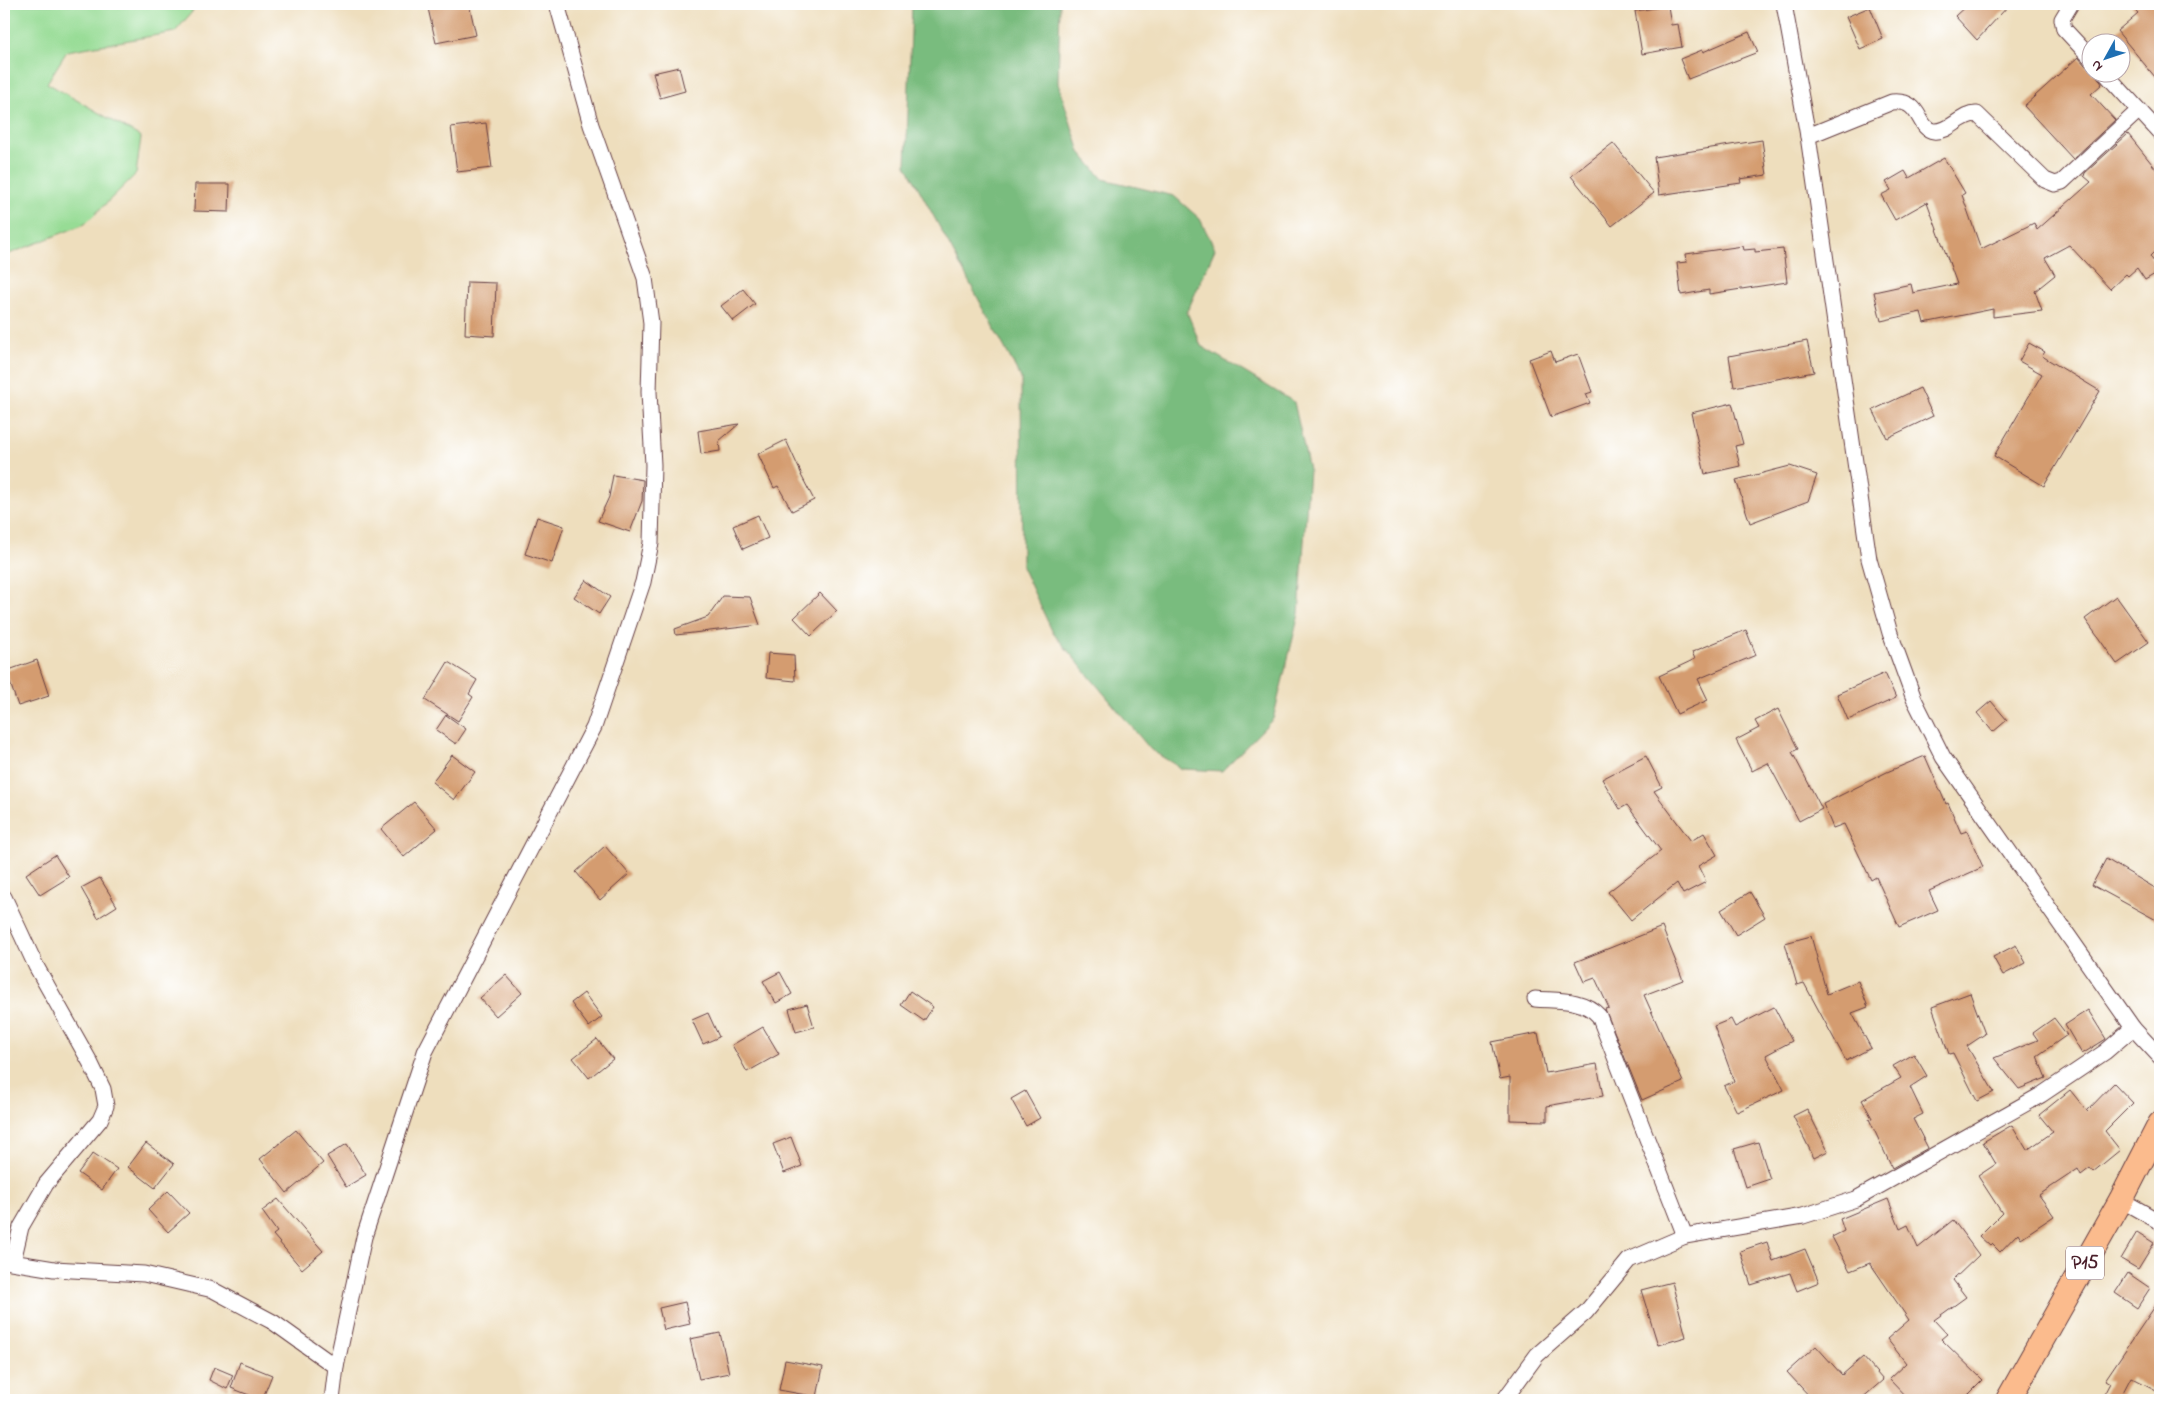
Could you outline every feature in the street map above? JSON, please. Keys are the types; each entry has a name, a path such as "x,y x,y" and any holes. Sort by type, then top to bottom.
{"main road":[{"name":"P15","path":"2008,1400 2121,1200 2160,1124"}],"street":[{"path":"332,1400 336,1367 364,1237 425,1052 594,727 644,582 651,543 653,465 649,392 651,323 645,278 591,125 558,4"},
{"path":"1784,4 1808,136 1869,559 1890,633 1914,699 1943,757 2133,1028 2160,1057"},
{"path":"2071,4 2062,20 2064,29 2082,48"},
{"path":"2113,82 2160,133"},
{"path":"1808,136 1892,102 1902,101 1911,105 1927,129 1934,131 1942,130 1970,113 1977,114 2045,180 2055,184 2062,182 2138,110"},
{"path":"4,897 36,966 90,1062 103,1089 106,1106 100,1120 46,1184 21,1227 8,1261 54,1268 144,1274 214,1290 273,1322 336,1367"},
{"path":"1535,999 1580,1003 1592,1008 1599,1016 1685,1236"},
{"path":"1504,1400 1537,1355 1586,1312 1629,1260 1685,1236 1803,1216 1856,1198 2041,1095 2105,1052 2133,1028"},
{"path":"2121,1200 2160,1222"}],"green space":[{"path":"4,4 197,4 197,6 175,32 67,51 47,83 141,137 136,174 85,224 4,256"},
{"path":"912,4 1060,4 1058,83 1080,152 1103,179 1174,196 1200,219 1215,249 1187,312 1201,346 1294,402 1309,470 1299,614 1273,719 1222,771 1182,769 1151,750 1053,633 1022,567 1021,378 906,165"}],"building":[{"path":"427,4 469,4 476,35 436,43"},
{"path":"1968,4 2010,4 1977,40 1955,16"},
{"path":"2130,4 2160,4 2160,83 2132,49 2132,32 2117,31 2138,13"},
{"path":"1668,6 1671,25 1678,24 1682,47 1642,54 1635,11"},
{"path":"1870,7 1883,39 1860,49 1846,17"},
{"path":"1749,32 1758,52 1688,79 1680,59 1702,50 1703,52"},
{"path":"2078,57 2082,62 2082,82 2101,82 2102,84 2091,94 2115,120 2073,159 2024,106"},
{"path":"679,67 685,91 660,98 653,73"},
{"path":"486,123 492,168 457,172 451,127"},
{"path":"2128,134 2160,174 2160,246 2150,256 2160,271 2145,280 2137,268 2128,276 2126,274 2110,289 2069,245 2045,258 2055,275 2035,291 2042,311 1993,317 1993,309 1924,323 1921,312 1881,321 1874,292 1911,284 1913,293 1957,284 1927,202 1895,220 1881,195 1891,190 1886,182 1905,171 1909,178 1944,158 1965,193 1962,195 1981,249 2034,223 2037,230 2091,182 2084,176 2085,173"},
{"path":"1762,140 1767,175 1740,179 1741,183 1659,195 1654,157"},
{"path":"1613,143 1654,193 1612,226 1571,176"},
{"path":"195,184 230,184 229,212 194,211"},
{"path":"1743,246 1744,250 1755,249 1755,252 1783,249 1787,282 1709,294 1709,290 1681,295 1677,263 1687,262 1686,254"},
{"path":"467,282 496,283 494,336 465,334"},
{"path":"743,289 755,304 733,321 721,306"},
{"path":"1807,341 1814,372 1734,387 1729,356"},
{"path":"2029,343 2045,352 2042,356 2100,391 2044,486 1994,456 2042,374 2019,361"},
{"path":"1551,351 1555,362 1578,354 1592,392 1586,394 1590,403 1551,417 1529,359"},
{"path":"1920,388 1933,416 1887,438 1873,410"},
{"path":"1732,403 1743,444 1735,446 1740,466 1705,474 1691,413"},
{"path":"739,424 719,441 720,451 701,454 698,431"},
{"path":"786,440 814,500 792,511 778,486 774,488 758,454"},
{"path":"1790,466 1817,475 1808,501 1750,523 1736,480"},
{"path":"613,475 643,480 642,501 630,532 598,521 609,497"},
{"path":"758,515 768,538 743,549 733,526"},
{"path":"537,517 564,526 552,563 525,554"},
{"path":"586,580 610,597 599,614 574,597"},
{"path":"820,593 837,611 811,636 794,618"},
{"path":"723,596 750,597 760,625 676,635 675,629 708,617"},
{"path":"2116,596 2149,642 2117,664 2085,619"},
{"path":"1746,630 1756,655 1698,679 1708,700 1677,714 1659,676 1695,659 1692,652"},
{"path":"768,653 794,655 795,681 766,678"},
{"path":"37,660 49,696 18,706 6,671"},
{"path":"448,662 477,680 469,694 473,697 458,721 425,700"},
{"path":"1885,673 1896,698 1848,720 1837,694"},
{"path":"1991,701 2007,720 1993,732 1977,713"},
{"path":"1778,709 1798,749 1792,752 1822,809 1799,821 1768,763 1752,771 1736,740 1759,728 1755,721"},
{"path":"446,715 466,729 456,744 436,730"},
{"path":"452,755 475,772 454,800 432,782"},
{"path":"1646,756 1662,787 1654,791 1691,841 1704,833 1717,855 1698,866 1706,882 1683,894 1677,883 1631,920 1608,892 1661,851 1627,805 1620,809 1602,779"},
{"path":"1925,756 1961,833 1967,831 1983,867 1929,891 1938,910 1899,927 1876,877 1871,880 1844,824 1833,828 1823,804 1887,772"},
{"path":"414,802 437,829 404,857 381,829"},
{"path":"605,846 629,874 600,900 576,872"},
{"path":"55,855 69,877 40,895 26,874"},
{"path":"2106,859 2160,891 2160,922 2092,885"},
{"path":"100,878 117,906 98,918 81,888"},
{"path":"1750,892 1765,917 1736,935 1721,910"},
{"path":"1662,927 1683,980 1644,995 1683,1082 1642,1100 1605,1009 1609,1008 1595,978 1584,982 1575,962"},
{"path":"1811,936 1827,994 1858,981 1868,1007 1852,1013 1871,1048 1846,1061 1804,983 1797,985 1785,943"},
{"path":"2016,945 2026,963 2003,975 1993,957"},
{"path":"780,972 792,994 776,1003 763,981"},
{"path":"506,975 522,993 496,1016 480,998"},
{"path":"910,991 933,1007 924,1021 901,1005"},
{"path":"584,993 602,1017 589,1027 571,1003"},
{"path":"1970,993 1985,1034 1967,1046 1994,1092 1977,1101 1953,1053 1949,1054 1932,1007"},
{"path":"807,1004 814,1027 796,1032 789,1009"},
{"path":"1774,1007 1792,1041 1766,1055 1784,1090 1737,1112 1724,1086 1734,1081 1714,1026 1731,1019 1735,1027"},
{"path":"2088,1010 2106,1039 2082,1054 2065,1025"},
{"path":"708,1013 719,1037 703,1044 692,1020"},
{"path":"2054,1018 2067,1035 2037,1056 2046,1078 2019,1089 1994,1058 2038,1040 2033,1033"},
{"path":"763,1027 779,1054 747,1072 732,1045"},
{"path":"1538,1033 1546,1073 1597,1064 1603,1096 1547,1106 1547,1121 1510,1120 1510,1077 1500,1079 1492,1042"},
{"path":"597,1039 613,1059 589,1078 573,1058"},
{"path":"1914,1054 1927,1076 1910,1087 1923,1114 1913,1119 1928,1148 1892,1168 1869,1119 1872,1118 1862,1100 1901,1078 1893,1066"},
{"path":"2114,1083 2133,1103 2105,1131 2120,1150 2093,1172 2090,1168 2081,1175 2078,1169 2039,1195 2054,1216 2021,1238 2018,1233 2000,1252 1992,1244 1990,1246 1979,1236 2002,1213 1978,1176 1996,1164 1983,1142 2012,1125 2027,1150 2053,1132 2039,1115 2070,1090 2087,1111"},
{"path":"1025,1091 1040,1118 1026,1126 1011,1099"},
{"path":"1807,1109 1828,1151 1814,1158 1793,1116"},
{"path":"296,1130 323,1163 287,1193 260,1159"},
{"path":"791,1137 802,1166 784,1173 773,1144"},
{"path":"1758,1142 1770,1179 1746,1187 1734,1149"},
{"path":"146,1143 174,1164 155,1188 128,1167"},
{"path":"347,1144 366,1175 346,1187 327,1156"},
{"path":"93,1153 117,1169 102,1190 78,1173"},
{"path":"168,1191 189,1213 168,1232 148,1210"},
{"path":"278,1199 323,1251 302,1269 273,1235 277,1232 262,1211"},
{"path":"1888,1199 1900,1229 1908,1225 1918,1248 1953,1220 1979,1255 1953,1280 1966,1297 1934,1320 1947,1334 1941,1339 1983,1380 1963,1400 1909,1400 1889,1379 1906,1363 1887,1339 1909,1320 1870,1263 1850,1271 1832,1237 1844,1231 1840,1219"},
{"path":"2137,1232 2154,1243 2138,1269 2121,1259"},
{"path":"1767,1242 1773,1261 1805,1249 1819,1282 1797,1291 1790,1273 1751,1285 1740,1251"},
{"path":"2128,1273 2150,1288 2137,1308 2115,1293"},
{"path":"1672,1282 1686,1337 1658,1345 1641,1290"},
{"path":"2160,1299 2160,1392 2131,1377 2119,1400 2101,1400 2110,1383 2105,1380"},
{"path":"685,1302 690,1324 664,1330 659,1308"},
{"path":"720,1333 729,1373 699,1379 690,1339"},
{"path":"1816,1346 1842,1375 1863,1357 1883,1380 1860,1400 1813,1400 1787,1372"},
{"path":"785,1360 823,1367 817,1397 779,1390"},
{"path":"240,1362 272,1375 262,1400 231,1388"},
{"path":"214,1367 233,1375 227,1389 209,1380"}]}
